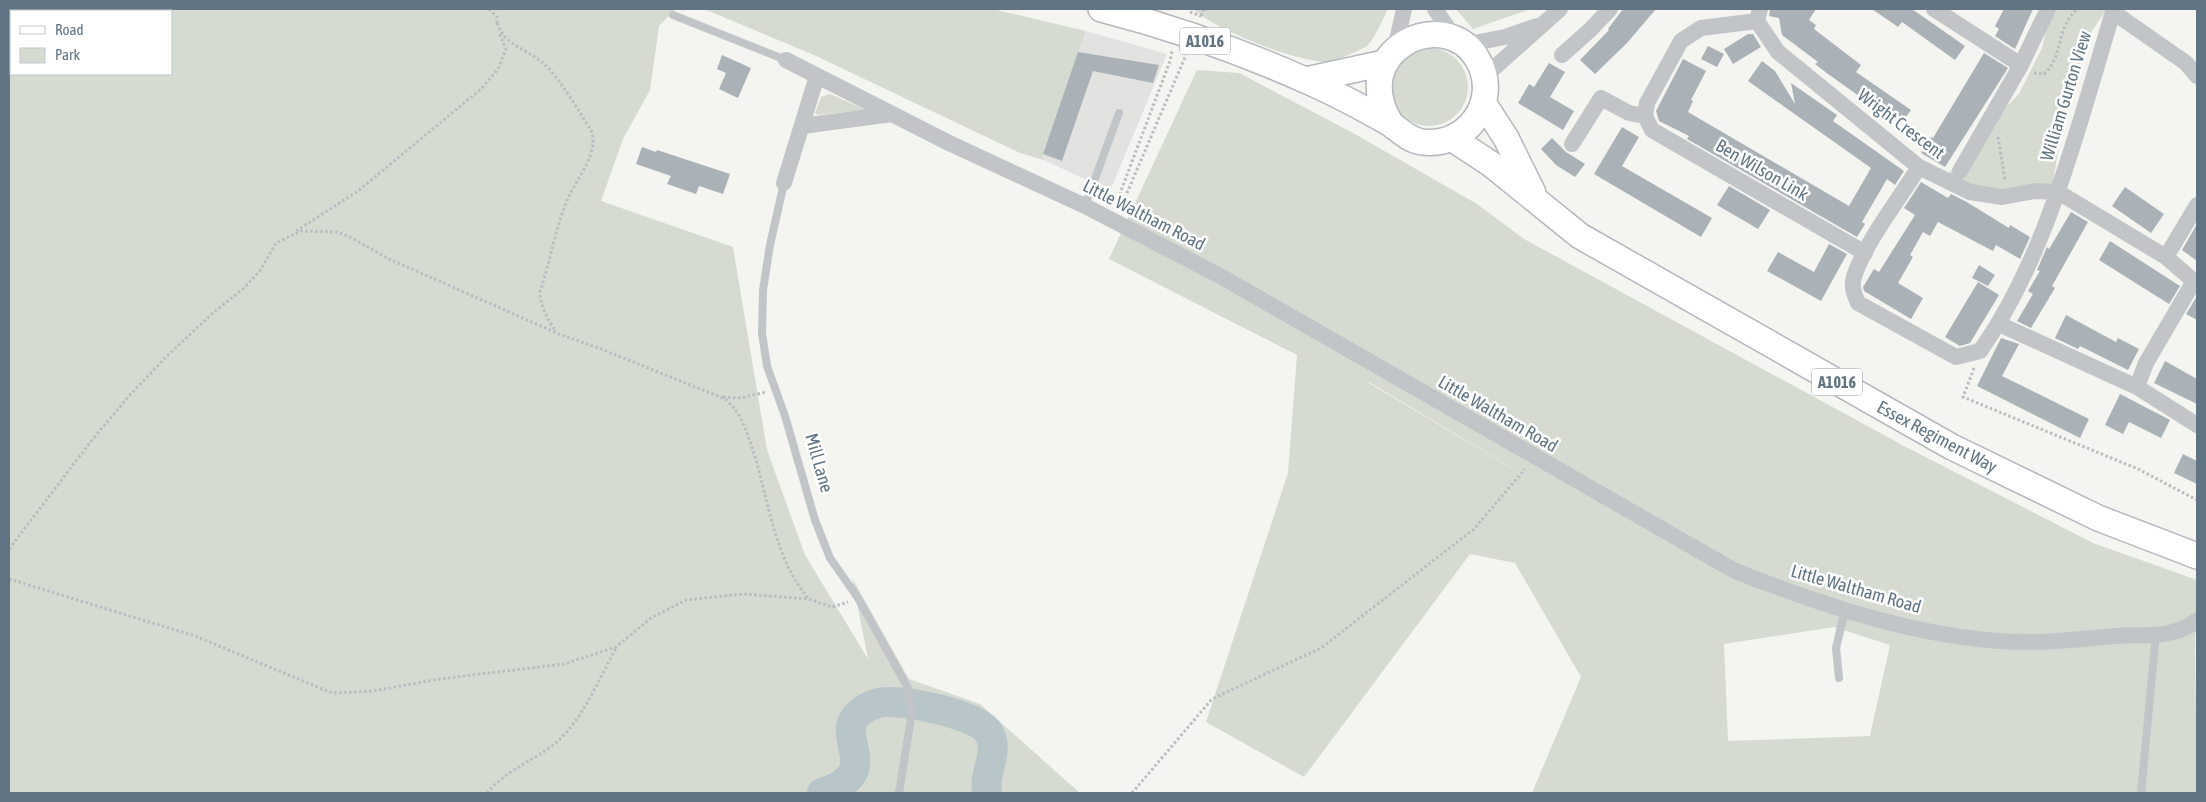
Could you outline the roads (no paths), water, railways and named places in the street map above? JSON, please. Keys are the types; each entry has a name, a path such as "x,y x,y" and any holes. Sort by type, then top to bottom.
{"main road":[{"name":"A1016","path":"1101,9 1191,28 1306,80 1391,124 1404,135 1420,142 1437,143 1453,139 1473,125 1484,104 1485,76"},
{"path":"1306,80 1390,56 1414,38 1435,34 1460,42 1477,59 1485,76"},
{"name":"A1016","path":"1390,56 1379,78 1378,95 1382,110 1391,124"},
{"name":"Essex Regiment Way","path":"1484,104 1506,138 1536,200"},
{"name":"Essex Regiment Way","path":"1453,139 1492,164 1580,236 1952,447 2098,518 2197,556"}],"street":[{"path":"1390,56 1404,9"},
{"path":"1435,9 1460,42 1505,37 1543,24"},
{"path":"1485,76 1560,9"},
{"path":"1562,55 1610,9"},
{"path":"1934,9 1963,25 1987,44 2021,65"},
{"path":"1960,171 2021,65 2048,9"},
{"name":"William Gurton View","path":"1865,253 1853,278 1853,292 1858,303 1956,357 1980,351 1999,324 2042,233 2058,192 2114,10 2186,63 2197,76"},
{"path":"1572,144 1600,98 1628,113 1645,116 1647,103 1681,41 1701,28 1758,15"},
{"name":"Wright Crescent","path":"1758,15 1778,52 1919,167 1970,192 2006,196 2035,191 2058,192 2166,257 2195,283"},
{"name":"Little Waltham Road","path":"786,60 892,114 1085,206 1222,277 1534,458 1735,571 1784,590 1845,610 1916,628 1964,636 2030,642 2175,633 2197,620"},
{"name":"Mill Lane","path":"784,183 817,76"},
{"path":"802,126 892,114"},
{"name":"Ben Wilson Link","path":"1645,116 1652,130 1865,253"},
{"path":"1865,253 1919,167"},
{"path":"2166,257 2197,205"},
{"path":"2137,386 2146,363 2195,283"},
{"path":"1999,324 2137,386 2197,425"}],"lane":[{"path":"673,15 786,60"},
{"path":"1085,206 1119,113"},
{"name":"Mill Lane","path":"784,183 770,245 763,290 762,334 773,388 785,416 815,520 830,558 858,598 908,688 912,712 899,793"},
{"path":"1838,678 1836,648 1845,610"},
{"path":"2141,793 2156,634"}],"waterway":[{"path":"822,793 842,784 852,773 855,762 851,729 855,718 866,708 888,702 943,710 983,726 989,733 993,748 986,785 987,793"}]}
